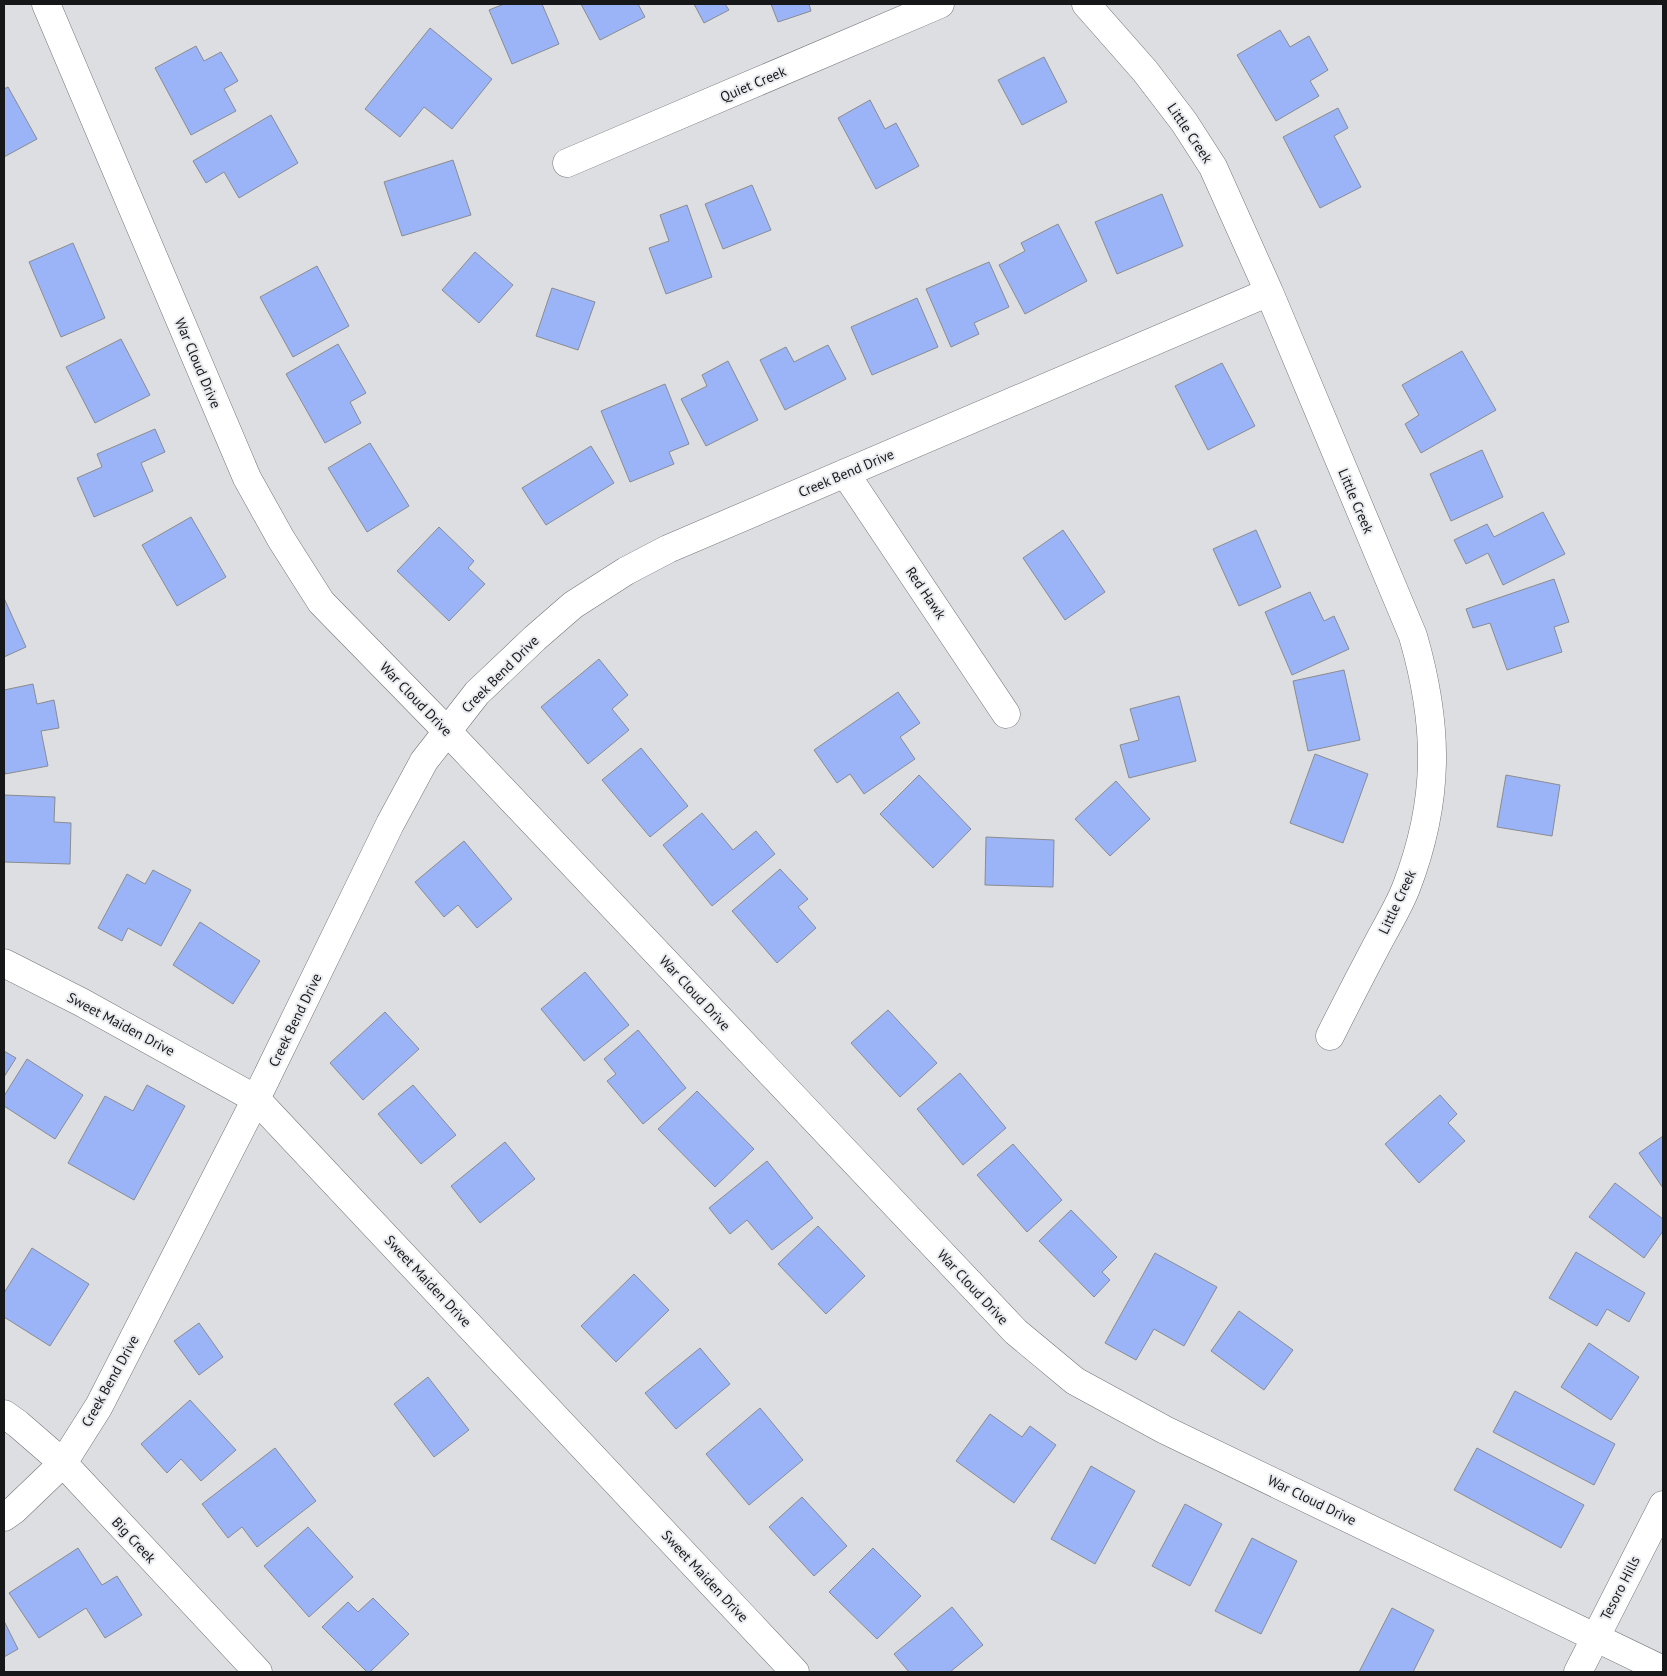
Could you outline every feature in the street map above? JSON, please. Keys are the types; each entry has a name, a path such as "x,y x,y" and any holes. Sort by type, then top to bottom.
{"street":[{"name":"War Cloud Drive","path":"46,4 247,478 281,539 321,602 447,731 1016,1332 1075,1381 1174,1434 1663,1670"},
{"name":"Quiet Creek","path":"567,164 940,4"},
{"name":"Little Creek","path":"1086,4 1145,71 1184,122 1213,167 1269,292 1413,636 1423,670 1430,707 1433,744 1432,781 1418,854 1405,890 1330,1036"},
{"name":"Creek Bend Drive","path":"4,1517 14,1510 62,1463 99,1406 256,1099 390,824 424,761 477,693 573,605 610,581 668,549 1269,292"},
{"name":"Red Hawk","path":"845,473 1006,714"},
{"name":"Sweet Maiden Drive","path":"4,963 81,1002 256,1099 795,1672"},
{"name":"Big Creek","path":"4,1414 62,1463 258,1672"},
{"name":"Tesoro Hills","path":"1578,1672 1663,1505"}],"building":[{"path":"504,4 542,4 559,44 512,64 489,10"},
{"path":"581,4 638,4 645,17 600,40"},
{"path":"694,4 725,4 729,10 704,23"},
{"path":"771,4 809,4 811,11 778,22"},
{"path":"430,28 492,79 452,129 424,107 400,137 365,109"},
{"path":"1280,30 1290,47 1309,36 1328,70 1310,81 1319,96 1276,121 1237,55"},
{"path":"196,46 204,61 221,52 238,81 224,89 236,111 191,135 155,68"},
{"path":"1044,57 1067,102 1022,125 998,80"},
{"path":"8,87 37,139 4,157 4,89"},
{"path":"870,100 885,129 896,123 919,166 876,189 838,118"},
{"path":"1338,108 1348,128 1334,136 1361,187 1320,208 1283,137"},
{"path":"271,115 298,163 239,198 224,172 206,183 193,161"},
{"path":"453,160 471,215 402,236 384,182"},
{"path":"752,185 771,230 723,249 705,204"},
{"path":"1162,194 1183,246 1117,274 1095,222"},
{"path":"687,205 712,277 666,294 649,248 669,241 660,215"},
{"path":"1058,224 1087,281 1025,314 999,265 1025,251 1021,243"},
{"path":"73,243 105,318 61,337 29,262"},
{"path":"475,252 513,285 479,323 442,290"},
{"path":"989,262 1009,307 974,323 979,334 951,347 926,289"},
{"path":"317,266 349,326 293,357 260,297"},
{"path":"552,288 595,302 578,350 536,336"},
{"path":"917,298 938,347 872,375 851,327"},
{"path":"121,339 150,395 95,423 66,367"},
{"path":"338,344 366,393 350,402 361,423 325,443 286,374"},
{"path":"828,345 846,379 785,410 760,360 786,347 794,362"},
{"path":"1462,351 1496,410 1421,453 1405,424 1419,415 1402,385"},
{"path":"728,361 758,420 706,446 681,399 707,386 702,375"},
{"path":"1222,363 1255,426 1208,450 1175,386"},
{"path":"665,384 689,444 669,452 674,464 630,482 601,411"},
{"path":"155,429 165,452 141,463 153,491 94,517 77,478 102,467 97,454"},
{"path":"370,443 409,506 367,532 328,468"},
{"path":"591,446 614,483 546,525 522,488"},
{"path":"1482,450 1503,497 1451,521 1430,474"},
{"path":"1543,512 1565,554 1503,585 1488,553 1466,564 1454,540 1487,524 1494,537"},
{"path":"191,517 226,577 177,606 142,545"},
{"path":"439,527 474,561 468,568 485,584 449,621 397,571"},
{"path":"1063,530 1105,592 1065,620 1023,558"},
{"path":"1256,530 1281,587 1239,606 1213,549"},
{"path":"1554,579 1569,622 1554,627 1562,652 1507,670 1490,623 1473,628 1466,609"},
{"path":"1310,592 1324,621 1334,616 1349,649 1292,675 1265,612"},
{"path":"4,598 26,647 4,657"},
{"path":"599,659 628,695 612,709 629,730 588,764 541,707"},
{"path":"1344,670 1360,740 1308,751 1293,681"},
{"path":"33,684 37,704 54,700 59,728 41,731 48,766 5,774 4,690"},
{"path":"898,692 920,723 900,737 915,759 864,794 850,774 837,783 814,750"},
{"path":"1179,696 1196,761 1129,778 1120,745 1139,740 1130,709"},
{"path":"641,748 688,806 650,837 602,780"},
{"path":"1315,754 1368,774 1343,843 1290,823"},
{"path":"919,775 971,829 933,868 880,814"},
{"path":"1506,775 1560,785 1552,836 1497,827"},
{"path":"1116,781 1150,819 1110,856 1075,819"},
{"path":"4,795 55,797 54,822 71,823 70,864 4,862"},
{"path":"702,813 733,850 756,831 775,854 712,906 663,845"},
{"path":"986,837 1054,840 1053,887 985,885"},
{"path":"464,841 512,899 477,928 458,905 444,917 415,882"},
{"path":"780,869 808,899 798,907 816,928 777,963 732,911"},
{"path":"153,870 191,890 161,946 128,928 122,941 98,928 127,874 145,884"},
{"path":"200,922 260,961 233,1004 173,965"},
{"path":"585,972 629,1025 584,1061 541,1009"},
{"path":"888,1010 937,1063 900,1097 851,1043"},
{"path":"385,1012 419,1049 363,1100 330,1063"},
{"path":"638,1030 686,1088 643,1124 607,1081 616,1074 604,1059"},
{"path":"4,1051 16,1058 4,1077"},
{"path":"27,1059 83,1095 55,1139 4,1106 4,1096"},
{"path":"960,1073 1006,1128 963,1165 917,1109"},
{"path":"147,1085 185,1106 134,1200 68,1163 105,1096 133,1111"},
{"path":"413,1085 456,1135 421,1164 378,1114"},
{"path":"697,1091 754,1149 715,1187 658,1129"},
{"path":"1440,1095 1457,1114 1448,1123 1465,1141 1419,1183 1385,1144"},
{"path":"1663,1136 1663,1188 1639,1153"},
{"path":"505,1142 535,1179 480,1223 451,1186"},
{"path":"1013,1144 1062,1200 1027,1232 977,1175"},
{"path":"767,1161 813,1218 772,1250 747,1220 730,1234 709,1208"},
{"path":"1615,1183 1663,1219 1663,1231 1644,1258 1589,1217"},
{"path":"1071,1210 1117,1257 1102,1272 1110,1280 1094,1297 1039,1241"},
{"path":"818,1226 865,1276 826,1314 778,1264"},
{"path":"32,1248 89,1284 50,1346 4,1317 4,1293"},
{"path":"1576,1252 1645,1293 1629,1322 1607,1309 1597,1326 1549,1298"},
{"path":"1155,1253 1217,1287 1184,1346 1154,1329 1136,1360 1105,1343"},
{"path":"634,1274 669,1310 616,1362 581,1326"},
{"path":"1239,1311 1293,1350 1264,1390 1211,1351"},
{"path":"199,1323 223,1357 199,1375 174,1341"},
{"path":"1589,1343 1639,1377 1611,1420 1561,1387"},
{"path":"700,1348 730,1384 676,1429 645,1393"},
{"path":"428,1377 469,1430 434,1457 394,1404"},
{"path":"1515,1391 1615,1444 1594,1485 1493,1432"},
{"path":"190,1400 236,1450 201,1481 181,1459 167,1473 141,1444"},
{"path":"760,1408 803,1460 749,1505 706,1454"},
{"path":"990,1414 1022,1437 1030,1426 1056,1445 1014,1503 956,1461"},
{"path":"275,1448 316,1501 257,1547 242,1527 228,1538 202,1504"},
{"path":"1477,1448 1584,1505 1561,1548 1454,1490"},
{"path":"1091,1466 1135,1491 1095,1564 1051,1539"},
{"path":"802,1497 847,1546 814,1576 769,1527"},
{"path":"1185,1504 1222,1524 1190,1586 1152,1566"},
{"path":"308,1527 353,1577 309,1617 264,1566"},
{"path":"1252,1538 1297,1561 1261,1634 1215,1611"},
{"path":"78,1548 102,1585 117,1576 142,1615 105,1638 86,1608 39,1638 9,1593"},
{"path":"873,1548 921,1596 877,1639 829,1592"},
{"path":"373,1598 409,1634 370,1672 367,1672 322,1627 348,1602 358,1612"},
{"path":"952,1607 983,1645 950,1672 909,1672 894,1654"},
{"path":"1392,1608 1434,1630 1413,1672 1359,1672"},
{"path":"4,1621 18,1649 4,1657"}]}
